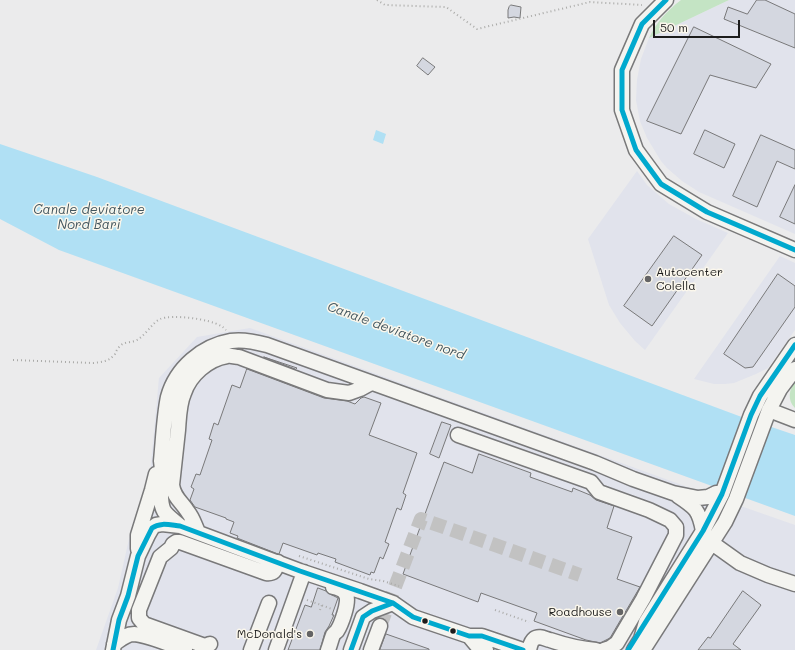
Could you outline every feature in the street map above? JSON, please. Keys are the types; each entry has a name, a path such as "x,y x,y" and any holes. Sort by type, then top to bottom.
{"street":[{"path":"663,3 642,24 622,70 622,110 636,150 661,184 707,212 795,250"},
{"path":"180,526 165,512 161,501 163,469 161,461 167,403 173,383 186,365 201,352 215,345 232,341 256,342 262,344 595,463 633,479 673,493 698,498 708,497 716,493 722,494"},
{"path":"628,650 703,531 722,494 760,396 795,346"},
{"path":"198,532 189,513 173,492 172,485 181,401 187,386 201,369 212,361 229,356 239,357 327,390 349,393 360,390 371,383"},
{"path":"643,650 725,522 736,499 768,414 780,389 795,369"},
{"path":"296,371 327,381 342,381 353,377"},
{"path":"768,414 795,420"},
{"path":"458,435 590,487 599,492 649,510 670,520 676,528 676,535 617,643 604,650"},
{"path":"138,556 138,535 157,468 161,461"},
{"path":"590,487 595,463"},
{"path":"673,493 695,508 699,513 703,531"},
{"path":"114,647 119,620 128,596 138,556 152,528 156,525 162,524 180,526 198,532 304,572 393,603 413,617 469,636 482,636 523,650"},
{"path":"148,611 171,548 176,542 180,542 266,573 273,572 278,562"},
{"path":"712,543 740,563 768,575 795,584"},
{"path":"171,548 260,579"},
{"path":"171,548 160,557 139,610 139,618 144,624 205,646 210,644"},
{"path":"276,650 304,572"},
{"path":"324,578 331,586 345,593 348,600 338,630 334,634 328,650"},
{"path":"351,650 363,617 360,591"},
{"path":"363,617 372,611 393,603"},
{"path":"251,650 272,606 260,650"},
{"path":"634,650 646,622"},
{"path":"371,650 380,626"},
{"path":"114,647 123,637 133,634 148,637 185,650"},
{"path":"469,636 479,648 483,649"},
{"path":"529,650 534,638 538,637 574,647 596,650"}],"path":[{"path":"377,0 385,5 446,7 477,29 590,2 663,3"},
{"path":"13,360 93,363 106,361 111,358 120,346 136,341 144,336 149,328 159,320 168,317 197,318 220,325 228,332 232,341"},
{"path":"296,555 369,579 399,586"},
{"path":"307,600 335,610"},
{"path":"320,610 322,605"},
{"path":"495,610 529,622"}],"shaded area":[{"path":"729,0 795,0 795,234 699,192 682,181 661,161 647,138 640,121 636,100 637,80 641,59 649,38"},
{"name":"Autocenter Colella","path":"637,171 647,185 669,204 696,219 728,233 645,350 635,341 620,323 609,305 588,239"},
{"path":"780,256 795,263 795,330 768,368 756,374 734,383 725,384 714,384 694,379"},
{"path":"250,328 795,525 795,650 96,650 118,588 131,530 150,474 159,378 197,337"}],"green space":[{"path":"681,0 729,0 649,38 655,26 671,8"},
{"path":"795,381 795,408 792,405 790,395 791,388"}],"water":[{"path":"376,130 386,134 383,144 373,140"},
{"name":"Canale deviatore Nord Bari","path":"0,144 97,177 739,416 795,435 795,516 59,250 0,219"}],"building":[{"path":"757,0 765,0 795,14 795,48 724,19 728,7 747,14"},
{"path":"511,5 521,7 520,18 508,18 508,10"},
{"path":"694,27 771,64 756,88 710,75 681,134 647,121"},
{"path":"423,58 435,67 428,75 417,66"},
{"path":"705,130 735,144 724,168 694,154"},
{"path":"761,135 795,150 795,169 777,161 757,207 733,196"},
{"path":"795,185 795,224 780,217"},
{"path":"674,236 702,255 652,326 624,306"},
{"path":"778,274 795,286 795,307 753,367 745,368 724,354"},
{"path":"264,357 297,368 296,369"},
{"path":"247,369 324,398 347,401 355,404 364,397 381,403 369,435 417,453 403,493 406,495 401,510 397,508 385,542 389,544 383,559 380,557 374,573 371,572 370,575 335,562 336,559 318,553 317,555 283,543 278,554 237,538 238,536 230,533 234,522 195,507 190,500 194,489 191,487 196,474 200,475 212,440 209,439 214,423 218,425 232,385 240,388"},
{"path":"442,422 451,425 439,458 430,454"},
{"path":"479,454 531,473 530,477 572,492 573,488 590,495 596,500 614,506 607,528 632,537 617,579 640,587 610,638 600,643 586,640 534,621 537,613 481,593 478,602 403,574 444,462 472,473"},
{"path":"318,588 338,598 332,615 334,615 325,632 320,650 288,650 305,605 311,607"},
{"path":"743,591 761,605 733,644 741,650 698,650 708,637 710,638"},
{"path":"386,634 429,649 429,650 380,650"}],"tunnel":[{"path":"380,626 421,519 580,575"}],"transit line":[{"path":"666,0 642,24 622,70 622,110 636,150 661,184 707,212 795,250"},
{"path":"628,650 703,531 722,494 751,415 760,396 795,345"},
{"path":"113,650 119,620 128,596 138,556 152,528 165,524 180,526 300,571 393,603 413,617 469,636 482,636 523,650"},
{"path":"351,650 363,617 372,611 393,603"}],"place":[{"name":"Autocenter Colella","path":"648,279"},
{"name":"Roadhouse","path":"620,612"},
{"name":"McDonald's","path":"310,634"}],"water label":[{"name":"Canale deviatore nord","path":"396,331"}]}
